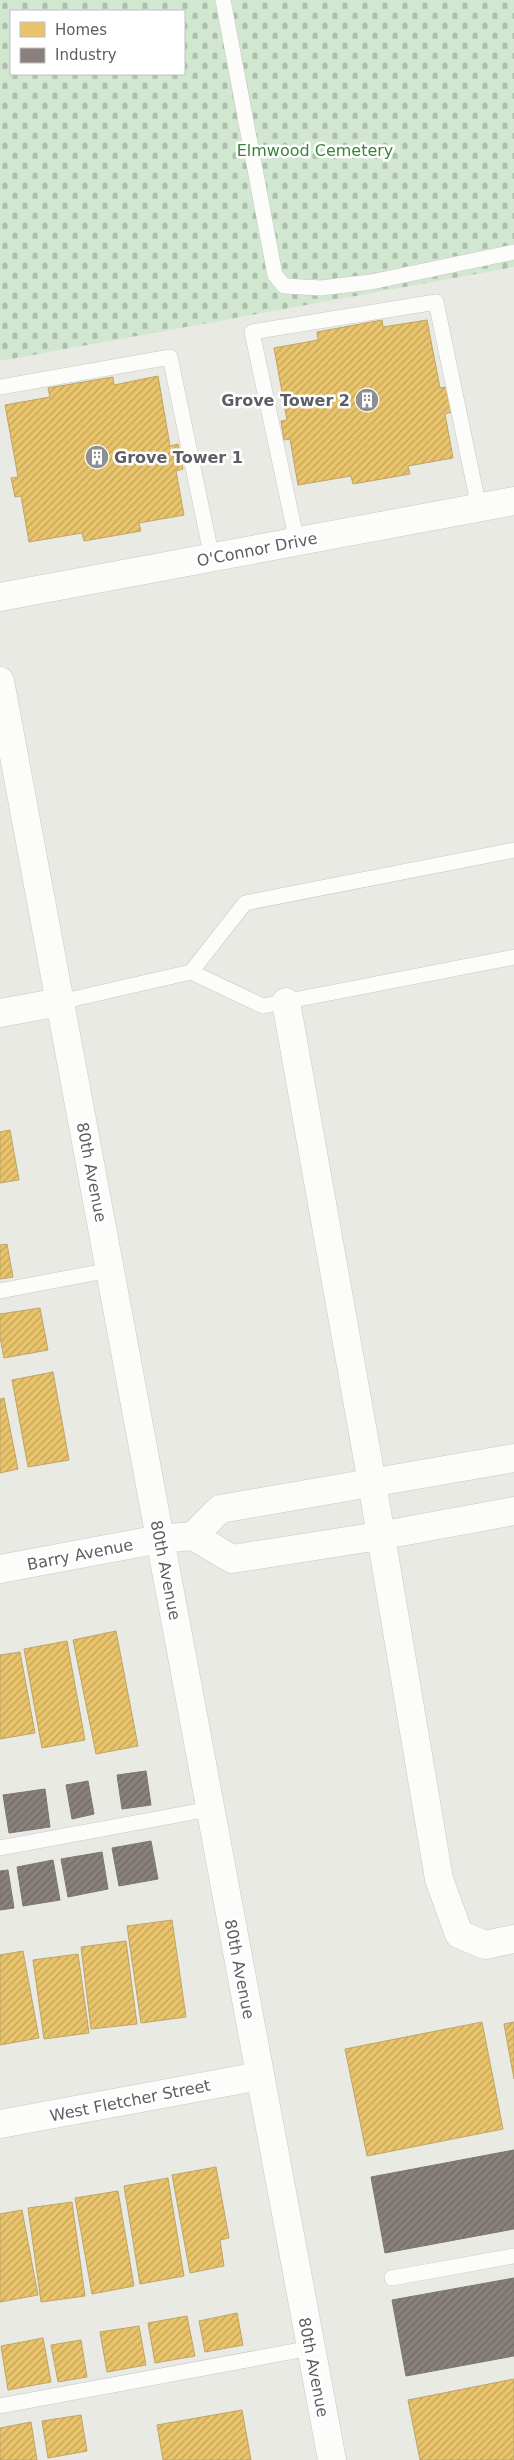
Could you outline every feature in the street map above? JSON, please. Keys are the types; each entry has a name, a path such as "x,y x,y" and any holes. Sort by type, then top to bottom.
{"street":[{"name":"O'Connor Drive","path":"0,597 514,501"},
{"name":"80th Avenue","path":"0,681 5,732 60,1002 332,2460"},
{"path":"0,1013 60,1002"},
{"path":"286,1002 372,1483 439,1879 459,1934 485,1945 514,1939"},
{"path":"514,1458 220,1509 193,1536 232,1559 380,1536 514,1511"},
{"name":"Barry Avenue","path":"0,1569 160,1539 193,1536"},
{"name":"West Fletcher Street","path":"0,2124 260,2076"}],"lane":[{"path":"223,0 275,275 284,286 321,288 371,282 514,252"},
{"path":"297,542 252,332 436,302 479,508"},
{"path":"0,387 170,357 212,558"},
{"path":"191,972 245,903 514,850"},
{"path":"60,1002 191,972 263,1006 514,957"},
{"path":"0,1291 110,1270"},
{"path":"0,1848 210,1809"},
{"path":"392,2278 514,2256"},
{"path":"0,2406 311,2348"}],"green space":[{"name":"Elmwood Cemetery","path":"0,0 514,0 514,267 0,361"}],"building: Homes":[{"name":"Grove Tower 2","path":"382,320 383,327 427,320 440,388 447,387 452,412 445,414 453,458 408,466 410,474 353,484 351,476 298,485 290,439 284,440 281,421 287,420 274,348 318,340 317,332"},
{"name":"Grove Tower 1","path":"158,376 170,446 178,444 183,469 176,471 184,515 139,523 141,531 84,541 82,533 29,542 21,496 15,497 11,478 18,477 5,405 50,397 48,388 113,377 114,385"},
{"path":"10,1130 19,1180 0,1183 0,1132"},
{"path":"7,1244 13,1277 0,1279 0,1245"},
{"path":"40,1308 48,1350 4,1358 0,1337 0,1314"},
{"path":"53,1372 69,1460 28,1467 12,1380"},
{"path":"4,1398 18,1469 0,1473 0,1399"},
{"path":"116,1631 138,1746 96,1754 73,1640"},
{"path":"67,1641 85,1740 42,1748 24,1649"},
{"path":"20,1652 35,1733 0,1739 0,1655"},
{"path":"172,1920 186,2017 141,2023 127,1926"},
{"path":"126,1941 137,2024 91,2029 81,1947"},
{"path":"23,1951 39,2038 0,2045 0,1955"},
{"path":"78,1954 89,2033 44,2039 33,1960"},
{"path":"482,2022 503,2129 367,2156 345,2049"},
{"path":"514,2022 514,2079 504,2024"},
{"path":"216,2167 229,2238 220,2240 224,2266 190,2273 172,2175"},
{"path":"168,2178 184,2276 140,2284 124,2186"},
{"path":"118,2191 134,2286 92,2294 75,2198"},
{"path":"72,2202 85,2296 41,2302 28,2208"},
{"path":"22,2210 38,2295 0,2302 0,2214"},
{"path":"237,2313 243,2345 205,2352 199,2321"},
{"path":"187,2316 195,2356 155,2363 148,2323"},
{"path":"139,2326 146,2365 107,2372 100,2332"},
{"path":"43,2338 51,2382 8,2390 1,2346"},
{"path":"81,2340 87,2377 58,2382 51,2345"},
{"path":"514,2379 514,2460 420,2460 408,2400"},
{"path":"242,2410 251,2460 163,2460 157,2425"},
{"path":"81,2415 87,2451 48,2458 42,2421"},
{"path":"31,2422 37,2460 0,2460 0,2428"}],"building: Industry":[{"path":"146,1771 151,1805 122,1809 117,1775"},
{"path":"88,1781 94,1814 72,1819 66,1785"},
{"path":"45,1789 50,1827 9,1833 3,1795"},
{"path":"151,1841 158,1879 119,1886 112,1848"},
{"path":"102,1852 108,1889 68,1897 61,1859"},
{"path":"53,1860 60,1900 23,1906 17,1867"},
{"path":"8,1870 14,1908 0,1910 0,1871"},
{"path":"514,2150 514,2229 385,2253 371,2177"},
{"path":"514,2278 514,2356 406,2376 392,2300"}],"place":[{"name":"Grove Tower 2","path":"367,400"},
{"name":"Grove Tower 1","path":"97,457"}]}
